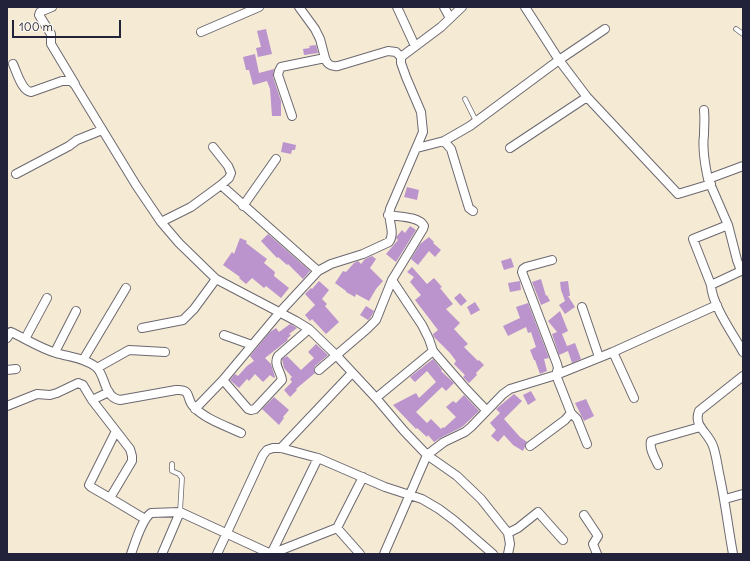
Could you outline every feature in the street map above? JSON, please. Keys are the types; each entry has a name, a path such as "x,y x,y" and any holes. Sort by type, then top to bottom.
{"street":[{"path":"52,7 41,10 39,15 51,34 51,44 102,130 161,222 182,247 216,280 280,312 309,329 336,355 427,455 457,476 474,492 508,533 510,544 508,554"},
{"path":"200,32 259,7"},
{"path":"195,409 223,380 252,344 318,271 331,264 389,242 392,234 388,215 423,132 421,112 406,77 401,63 401,57 396,52 388,51 333,67 326,62 320,39 315,29 299,7"},
{"path":"398,7 415,46"},
{"path":"444,7 450,18"},
{"path":"401,57 438,30 462,7"},
{"path":"525,7 559,60 588,97 678,194 743,166"},
{"path":"417,148 444,141 470,126 559,60 605,29"},
{"path":"292,116 279,77 279,70 283,66 325,58"},
{"path":"13,64 24,89 28,92 62,81 71,81 75,85"},
{"path":"510,148 588,97"},
{"path":"704,110 706,122 704,135 704,156 710,181 728,225 737,260 742,272 711,285"},
{"path":"16,174 69,146 76,140 102,130"},
{"path":"444,141 451,149 469,208 473,211"},
{"path":"161,222 191,207 229,178 231,173 228,166 213,147"},
{"path":"243,206 276,159"},
{"path":"221,185 318,271"},
{"path":"319,370 376,320 392,280 424,226 422,222 418,220 388,215"},
{"path":"728,225 693,239 711,285 711,292 743,352"},
{"path":"552,260 523,268 522,272 558,368 556,375 571,413 577,419 587,444"},
{"path":"142,328 183,320 194,309 216,280"},
{"path":"392,280 422,325 429,339 432,351 486,410"},
{"path":"83,360 126,288"},
{"path":"25,339 47,298"},
{"path":"384,554 427,455 444,442 465,432 503,394 510,389 556,375 614,352 717,305"},
{"path":"582,307 599,357"},
{"path":"55,352 76,311"},
{"path":"223,380 248,408 251,410 255,409 282,380 275,359 309,329"},
{"path":"8,334 25,339 55,352 83,360 97,368 109,392 114,398 120,400 182,389 188,394 191,405 195,409 241,433"},
{"path":"224,335 252,344"},
{"path":"97,368 129,350 165,352"},
{"path":"376,398 432,351"},
{"path":"614,352 634,398"},
{"path":"281,448 352,373"},
{"path":"733,554 725,499 716,454 712,444 700,427 697,417 699,411 743,376"},
{"path":"7,406 37,394 56,393 78,383 83,385 92,400 130,449 132,456 132,461 110,498"},
{"path":"92,400 109,392"},
{"path":"530,446 565,420 571,413"},
{"path":"658,465 651,448 651,441 700,427"},
{"path":"116,431 89,485 145,519"},
{"path":"217,554 263,455 267,450 273,448 281,448 318,458 385,487 422,499 439,509 493,554"},
{"path":"271,554 318,458"},
{"path":"131,554 145,519 151,513 180,512 271,554 290,551 337,528 363,477"},
{"path":"725,499 743,494"},
{"path":"162,554 180,512"},
{"path":"508,533 518,528 538,512 563,540"},
{"path":"584,514 598,536 597,540 593,544 597,554"},
{"path":"337,528 360,554"}],"lane":[{"path":"736,29 743,34"},
{"path":"465,99 476,121"},
{"path":"172,464 172,471 179,474 182,478 180,512"}],"building":[{"path":"266,29 272,54 258,57 256,48 261,47 257,31"},
{"path":"316,45 318,53 304,55 303,49"},
{"path":"255,54 259,73 274,69 273,77 281,101 281,116 272,116 270,89 267,81 253,85 249,70 246,70 243,57"},
{"path":"283,142 296,145 295,150 292,150 291,154 281,152"},
{"path":"407,187 419,190 417,200 404,197"},
{"path":"410,226 416,230 396,262 386,254 398,240 396,238 402,230 405,233"},
{"path":"268,234 310,271 303,279 288,264 287,265 278,257 277,258 261,241"},
{"path":"429,237 441,250 435,257 429,251 418,265 411,259 420,244"},
{"path":"240,238 247,241 246,243 267,259 264,263 275,272 274,276 289,288 281,298 266,286 264,288 252,278 246,284 239,278 240,277 223,265 232,252 234,254"},
{"path":"372,256 376,259 370,268 383,281 369,301 356,294 355,297 335,283 343,271 346,272 354,263 358,261 361,264 365,259"},
{"path":"511,258 514,267 504,270 501,261"},
{"path":"412,267 427,284 434,278 442,287 440,288 453,304 446,309 460,323 454,329 468,344 464,347 484,365 469,383 463,377 465,375 454,364 456,361 450,353 434,337 433,334 438,330 415,300 421,295 410,282 414,277 407,272"},
{"path":"541,279 546,296 547,295 550,301 541,305 532,282"},
{"path":"319,281 329,290 322,299 327,304 325,306 339,322 326,334 312,319 310,321 305,315 315,305 305,294"},
{"path":"520,281 521,290 510,292 508,283"},
{"path":"568,281 570,296 568,296 575,307 565,314 559,305 565,301 560,282"},
{"path":"460,293 467,301 461,306 454,298"},
{"path":"475,302 480,310 471,315 467,307"},
{"path":"528,303 549,358 544,359 547,371 540,374 530,350 536,347 531,332 528,333 526,327 508,336 503,326 520,318 516,307"},
{"path":"366,306 374,311 368,320 360,315"},
{"path":"560,311 568,331 562,334 567,346 575,343 581,359 572,363 568,351 559,355 552,334 557,332 548,321"},
{"path":"290,324 297,328 289,334 291,335 287,339 288,340 265,358 271,364 274,378 270,375 263,382 255,374 249,381 247,379 239,388 230,380 235,374 238,376 254,361 250,356 270,332 276,328 279,332"},
{"path":"316,344 328,355 315,366 315,373 296,389 297,390 290,397 284,390 292,382 290,379 292,377 284,368 282,359 287,356 301,370 314,358 308,352"},
{"path":"433,359 442,370 441,371 454,383 446,391 442,387 416,412 427,423 431,419 441,429 456,417 446,407 453,401 456,403 464,395 479,411 462,427 434,442 428,435 427,437 417,428 416,429 393,405 416,393 419,398 436,382 427,371 415,382 410,377"},
{"path":"531,391 536,400 528,405 523,395"},
{"path":"514,394 522,401 504,419 520,437 527,442 523,451 513,445 504,435 498,442 491,436 496,430 490,423 500,413 496,409"},
{"path":"274,397 289,410 279,425 262,409"},
{"path":"586,399 594,416 584,421 575,403"}]}
